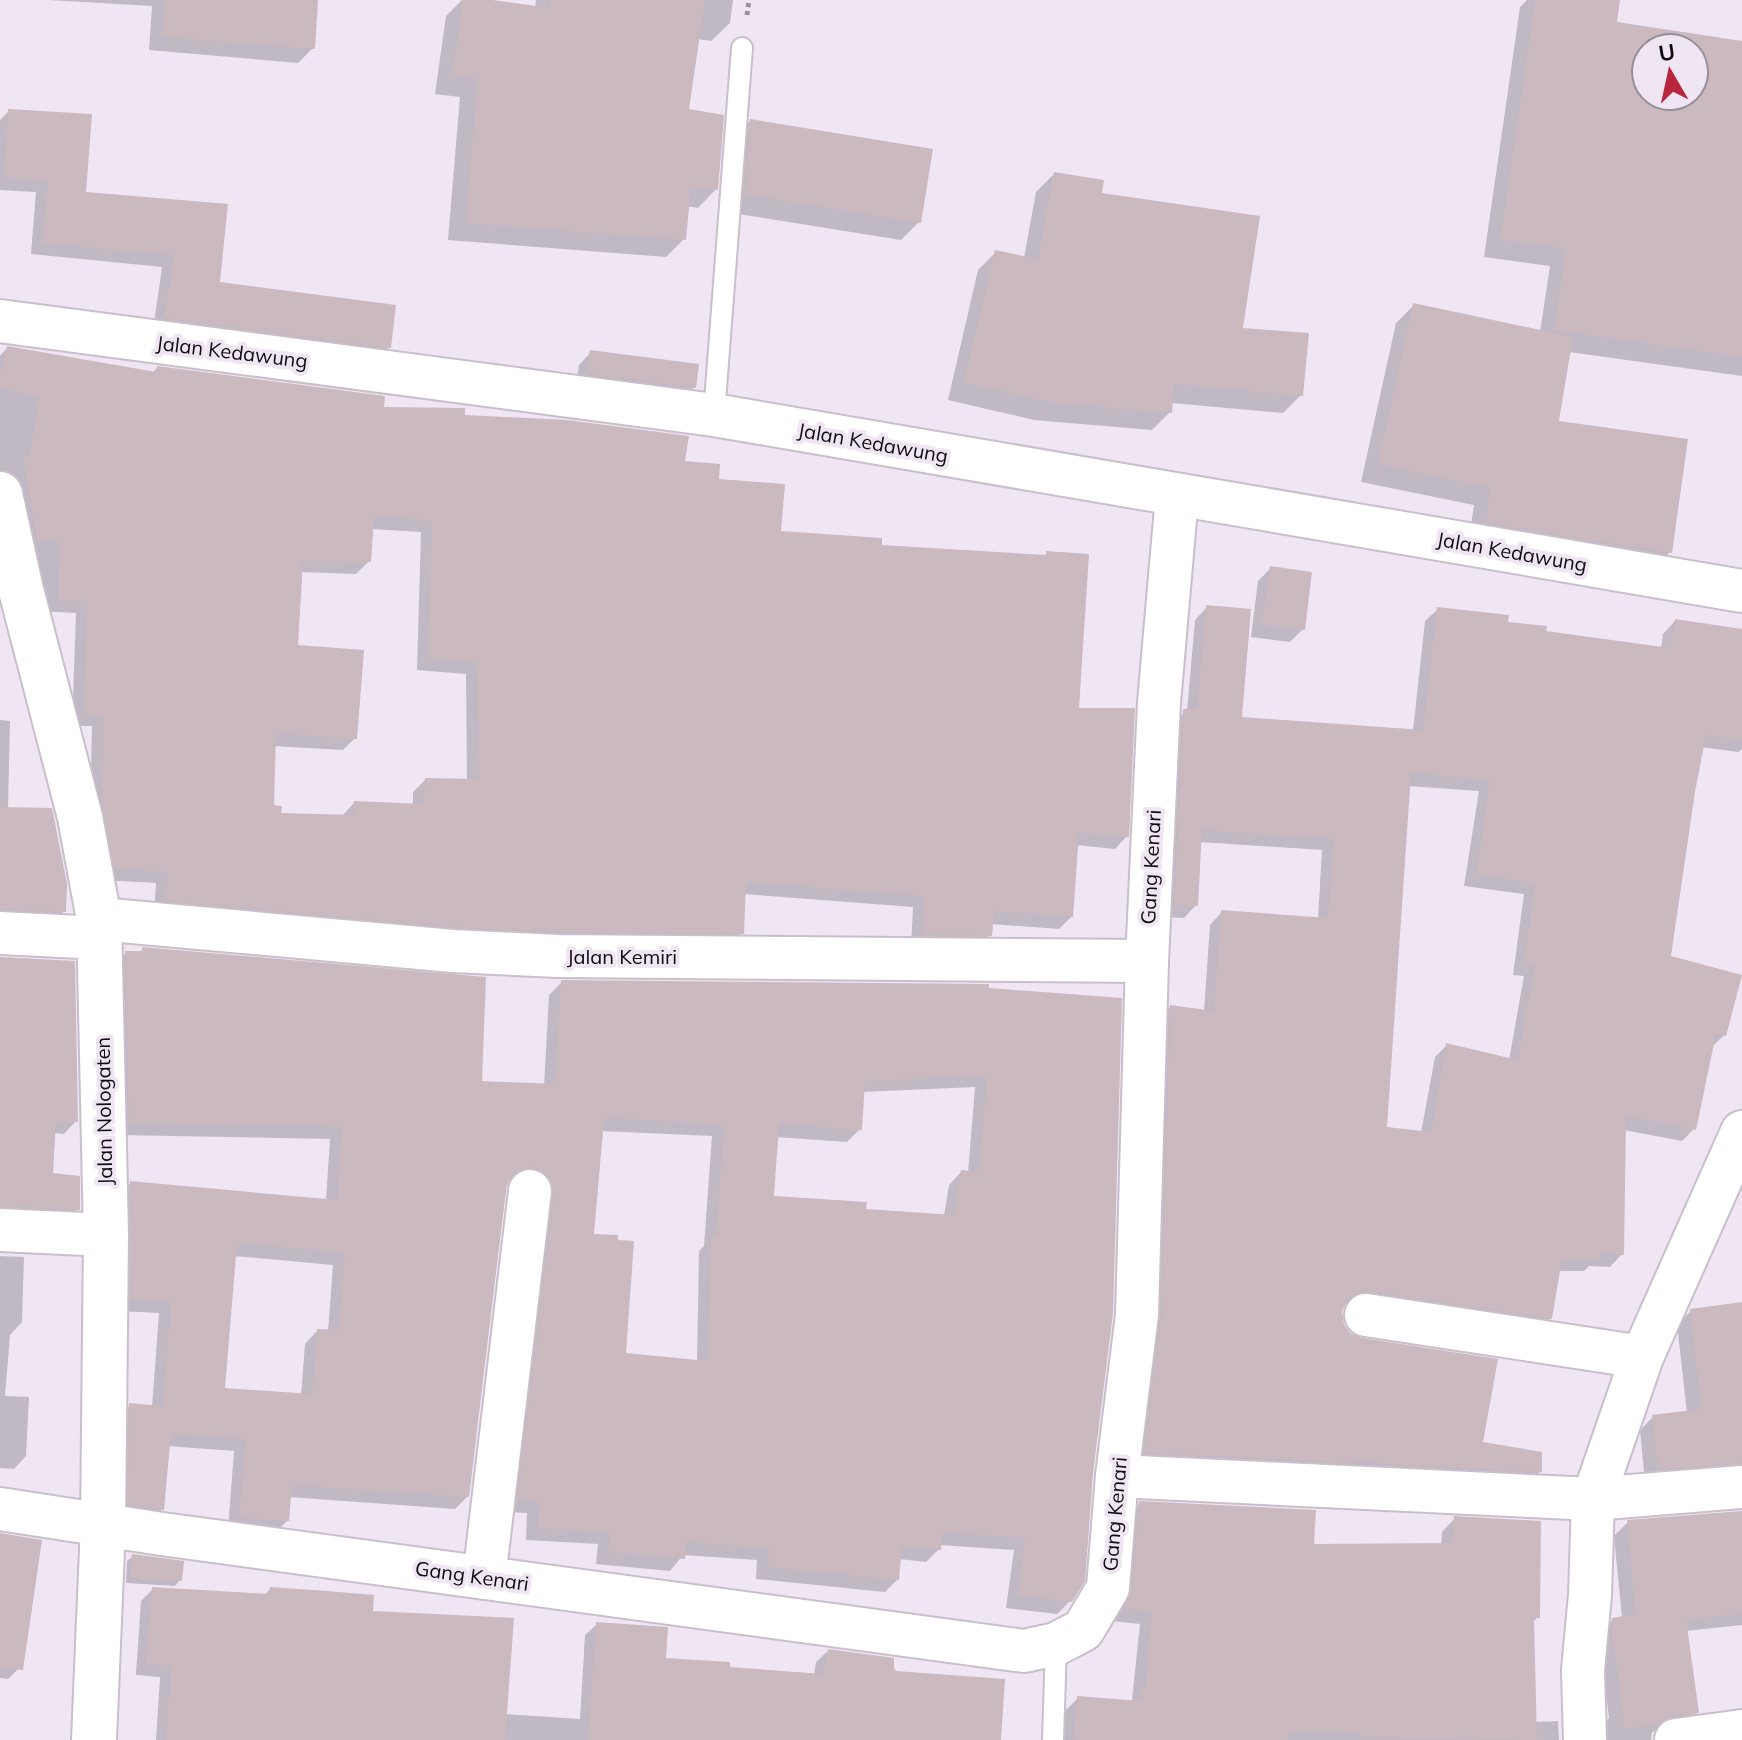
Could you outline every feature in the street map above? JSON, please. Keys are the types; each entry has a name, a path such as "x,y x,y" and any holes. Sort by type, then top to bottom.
{"main road":[{"name":"Jalan Nologaten","path":"0,494 21,590 80,817 100,928 106,1235 103,1525 94,1740"}],"street":[{"name":"Jalan Kedawung","path":"0,321 714,415 1742,591"},
{"name":"Gang Kenari","path":"0,1509 1024,1651 1056,1644 1083,1630 1108,1588 1117,1476 1137,1315 1147,961 1159,703 1177,496"},
{"name":"Jalan Kemiri","path":"0,933 100,928 558,956 1147,961"},
{"path":"1585,1740 1583,1670 1590,1595 1593,1499 1642,1357 1742,1132"},
{"path":"484,1578 530,1191"},
{"path":"0,1230 106,1235"},
{"path":"1366,1315 1642,1357"},
{"path":"1117,1476 1593,1499 1742,1487"},
{"path":"1676,1740 1742,1731"}],"lane":[{"path":"714,415 742,48"},
{"path":"1053,1740 1056,1644"}],"building":[{"path":"165,0 318,0 315,49 162,37"},
{"path":"463,0 493,0 550,8 551,0 705,0 689,109 724,115 718,190 691,186 686,240 466,223 477,79 452,76"},
{"path":"1535,0 1620,0 1617,22 1683,32 1630,32 1630,112 1710,112 1710,36 1742,41 1742,357 1554,330 1566,249 1500,240"},
{"path":"8,109 92,114 86,192 228,204 220,282 396,305 391,348 164,318 174,255 42,243 48,181 4,178"},
{"path":"750,119 933,149 921,223 744,194"},
{"path":"1054,172 1104,180 1102,193 1260,216 1243,328 1309,333 1303,396 1174,384 1172,413 1053,403 964,382 995,250 1038,259"},
{"path":"1413,303 1573,337 1559,421 1688,439 1672,553 1486,523 1490,488 1378,464"},
{"path":"7,346 156,372 157,366 385,396 384,407 465,408 465,415 567,420 689,436 685,461 720,464 719,479 785,484 781,531 882,538 882,545 1046,555 1046,551 1089,554 1079,708 1135,708 1129,837 1079,833 1073,917 994,911 992,936 922,935 924,896 746,882 744,934 559,932 455,927 166,901 168,872 115,869 102,802 104,715 84,714 87,601 58,600 59,539 37,542 23,457 29,456 40,397 0,388","holes":["374,517 432,520 428,659 477,662 479,779 425,778 424,804 354,801 353,815 281,813 282,806 274,805 276,733 357,739 364,650 298,645 303,561 371,562"]},
{"path":"590,350 699,364 696,388 587,374"},
{"path":"1270,566 1312,572 1305,630 1262,625"},
{"path":"1206,605 1251,609 1242,717 1423,730 1437,607 1509,615 1508,622 1547,626 1546,631 1670,648 1675,619 1742,629 1742,740 1706,735 1671,956 1742,975 1726,1036 1716,1034 1696,1130 1626,1116 1624,1255 1599,1254 1598,1260 1562,1259 1552,1319 1370,1291 1357,1293 1348,1299 1342,1311 1344,1324 1350,1333 1362,1338 1498,1359 1483,1442 1542,1452 1542,1472 1393,1465 1351,1458 1351,1463 1144,1453 1161,1316 1170,1005 1214,1011 1221,910 1328,918 1334,839 1202,830 1198,906 1174,905 1183,709 1197,709","holes":["1411,773 1490,780 1476,875 1535,883 1524,963 1535,964 1518,1060 1446,1043 1431,1132 1387,1127"]},
{"path":"0,807 52,808 67,884 66,912 0,909"},
{"path":"142,947 486,977 482,1081 555,1084 561,980 989,984 989,988 1122,998 1113,1313 1093,1473 1085,1581 1072,1602 1018,1595 1025,1538 942,1532 941,1550 902,1546 899,1580 768,1567 769,1548 686,1542 685,1559 608,1552 610,1532 537,1528 539,1501 517,1500 554,1194 552,1182 545,1172 532,1167 520,1169 511,1176 506,1188 469,1497 292,1485 289,1521 239,1518 246,1439 171,1433 164,1510 128,1504 129,1403 163,1406 171,1301 130,1299 130,1181 337,1200 342,1127 129,1123 125,951 142,951","holes":["987,1076 979,1172 961,1170 954,1215 866,1209 867,1202 774,1196 779,1124 862,1130 865,1081","604,1119 724,1125 716,1236 711,1236 708,1361 626,1353 634,1241 618,1240 618,1235 594,1234","237,1243 345,1253 339,1330 317,1329 312,1394 225,1388"]},
{"path":"0,957 75,961 78,1122 56,1122 53,1173 80,1176 80,1210 0,1206"},
{"path":"1742,1302 1742,1463 1658,1470 1652,1415 1701,1409 1690,1309"},
{"path":"1139,1501 1316,1510 1314,1544 1453,1543 1454,1516 1541,1521 1540,1618 1534,1618 1537,1740 1360,1737 1360,1732 1288,1731 1288,1740 1073,1740 1077,1696 1141,1701 1141,1688 1145,1688 1152,1611 1124,1608 1132,1590"},
{"path":"1742,1511 1742,1614 1686,1619 1699,1713 1672,1716 1659,1724 1625,1729 1611,1628 1612,1618 1635,1614 1627,1520"},
{"path":"0,1533 42,1540 23,1670 0,1668"},
{"path":"132,1554 184,1561 182,1581 130,1578"},
{"path":"152,1587 269,1594 270,1587 374,1595 373,1611 514,1618 505,1740 166,1740 171,1666 146,1664"},
{"path":"596,1622 668,1627 666,1658 730,1662 730,1667 823,1674 828,1649 894,1658 896,1671 1005,1679 1001,1740 588,1740"}]}
